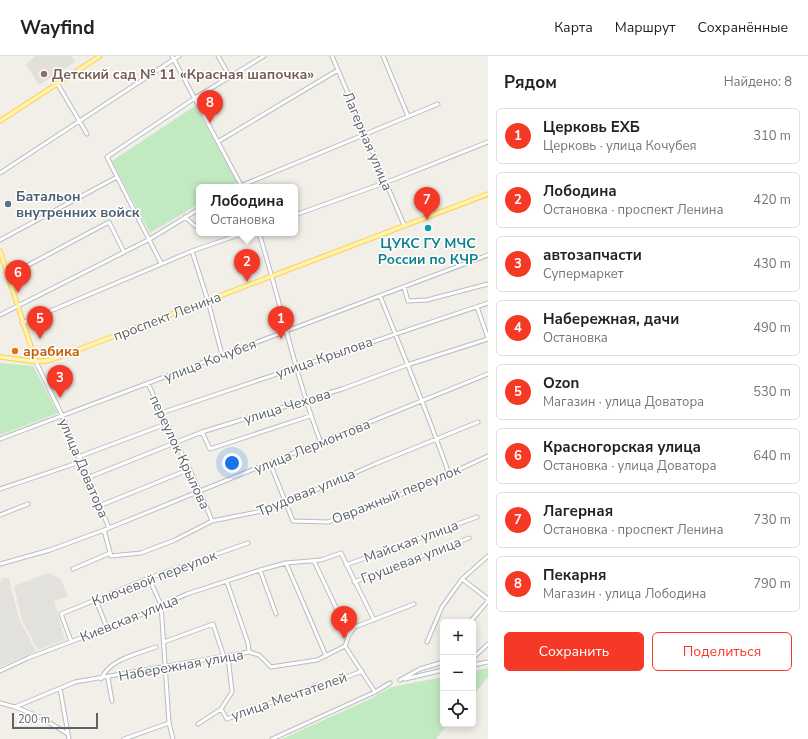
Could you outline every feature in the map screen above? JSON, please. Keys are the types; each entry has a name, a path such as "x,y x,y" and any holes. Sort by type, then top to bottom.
{"main road":[{"path":"0,120 100,56"},
{"name":"проспект Ленина","path":"0,357 42,363 51,360 273,277 404,225 488,194"},
{"name":"улица Доватора","path":"0,251 22,323 36,362"}],"street":[{"path":"0,173 80,122 173,58 179,56"},
{"path":"218,56 230,77"},
{"path":"161,263 107,157 195,98 264,56"},
{"name":"Лагерная улица","path":"332,56 404,225"},
{"path":"383,56 408,116"},
{"path":"173,58 219,141 240,184"},
{"path":"219,141 338,70"},
{"path":"57,83 87,134"},
{"path":"246,184 365,133 438,104"},
{"path":"298,214 488,142"},
{"path":"0,240 117,178"},
{"path":"0,315 150,239 196,211"},
{"path":"185,217 196,226"},
{"path":"8,276 109,222 124,252"},
{"path":"22,323 161,263 235,236"},
{"path":"260,236 273,277 285,332 297,366 305,400 321,443"},
{"path":"192,251 208,301 222,355"},
{"name":"улица Кочубея","path":"0,439 488,255"},
{"path":"404,287 408,301 427,300 488,284"},
{"path":"380,296 407,365 423,400 449,474"},
{"name":"улица Крылова","path":"161,413 488,302"},
{"name":"улица Чехова","path":"87,478 202,432 342,389 407,365 488,339 477,307"},
{"name":"улица Доватора","path":"36,362 62,415 80,462 109,528"},
{"name":"улица Лермонтова","path":"0,564 5,561 50,550 104,530 488,374"},
{"name":"переулок Крылова","path":"148,383 166,424 177,442 201,491 212,521"},
{"path":"202,432 210,449 310,416"},
{"name":"Трудовая улица","path":"72,569 110,553 111,556 114,557 141,553 175,540 212,521 257,512 286,503 478,422"},
{"path":"78,457 166,424"},
{"name":"Овражный переулок","path":"270,463 293,521 328,522 369,508 488,456"},
{"path":"0,489 80,462"},
{"path":"99,506 190,469"},
{"path":"0,515 28,504"},
{"name":"Майская улица","path":"346,565 476,517"},
{"path":"104,530 110,553"},
{"name":"Грушевая улица","path":"354,582 469,538"},
{"name":"Ключевой переулок","path":"71,642 61,614 149,578 248,543"},
{"name":"Киевская улица","path":"0,671 187,594 286,563 314,561 341,553 374,620"},
{"path":"427,642 442,607 462,579 488,556"},
{"path":"314,561 349,635"},
{"path":"286,563 326,656"},
{"path":"260,570 276,614"},
{"path":"149,578 161,605 169,723 174,739"},
{"path":"462,579 488,600 472,619"},
{"path":"227,582 248,643 249,652"},
{"path":"96,600 107,628"},
{"path":"376,692 345,646 349,635 355,627 414,604"},
{"path":"164,642 213,624 226,657 232,692 221,709 198,724"},
{"path":"476,655 488,644"},
{"name":"Набережная улица","path":"15,707 75,682 166,668 249,652 259,655 264,662 271,667 317,660 345,646"},
{"path":"101,679 105,670 113,664 156,647"},
{"path":"476,664 488,662"},
{"path":"440,663 420,669 400,680 440,671"},
{"name":"улица Мечтателей","path":"221,709 227,719 317,685 329,684 362,671"},
{"path":"108,678 112,701"},
{"path":"272,739 376,692 390,683"},
{"path":"60,688 69,739"},
{"path":"0,703 40,717 68,734"},
{"path":"124,739 169,723"}],"shaded area":[{"name":"Детский сад № 11 «Красная шапочка»","path":"35,56 71,56 75,62 39,85 26,64"},
{"path":"48,573 61,579 68,596 54,601 65,640 38,650 22,620 14,586"},
{"path":"2,578 9,578 19,619 36,651 0,667 0,582"}],"green space":[{"path":"195,106 237,182 233,184 196,184 196,206 150,233 112,161"},
{"path":"0,363 33,366 58,413 0,435"},
{"path":"488,668 488,677 476,691 476,691 476,670"},
{"path":"440,678 440,727 446,727 436,739 282,739 368,700 392,687"}],"place":[{"name":"Детский сад № 11 «Красная шапочка»","path":"44,74"},
{"name":"Пекарня","path":"210,123"},
{"name":"Батальон внутренних войск","path":"8,204"},
{"name":"Лагерная","path":"427,220"},
{"name":"ЦУКС ГУ МЧС России по КЧР","path":"428,228"},
{"name":"Лободина","path":"247,282"},
{"name":"Красногорская улица","path":"18,293"},
{"name":"Ozon","path":"40,339"},
{"name":"Церковь ЕХБ","path":"281,339"},
{"name":"арабика","path":"15,351"},
{"name":"автозапчасти","path":"60,398"},
{"name":"Набережная, дачи","path":"344,639"}]}
